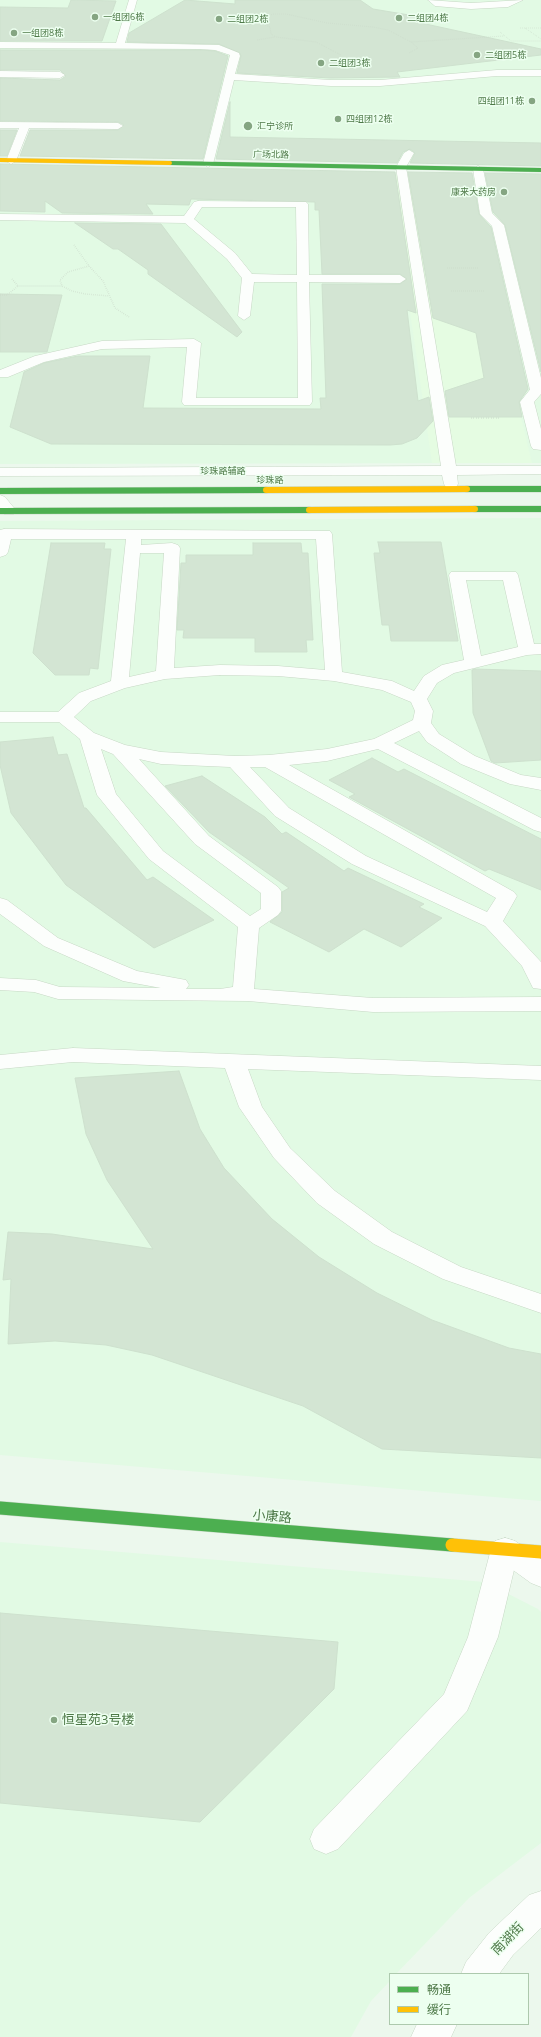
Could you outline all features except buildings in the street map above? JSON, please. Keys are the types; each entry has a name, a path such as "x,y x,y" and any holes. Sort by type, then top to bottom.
{"street":[{"path":"120,46 134,0"},
{"path":"432,0 435,3 471,6 508,4 519,0"},
{"path":"0,45 200,46 226,50 234,53 235,56 208,164"},
{"path":"230,77 331,83 380,83 497,73 541,73"},
{"path":"0,74 60,75"},
{"path":"0,125 118,126"},
{"path":"11,161 25,126"},
{"path":"409,153 401,167 452,490"},
{"name":"广场北路","path":"0,160 541,170"},
{"path":"478,169 486,214 498,225 537,390 527,402 538,446 541,446"},
{"path":"1,378 40,359 74,350 102,345 194,343 189,402 306,402 302,204 198,204 188,220"},
{"path":"0,217 188,220 231,256 248,278 244,316"},
{"path":"248,278 400,279"},
{"name":"珍珠路辅路","path":"0,472 541,470"},
{"name":"珍珠路","path":"0,491 541,489"},
{"path":"3,507 541,509"},
{"path":"0,552 4,534 133,541 243,534 324,534 334,676"},
{"path":"133,541 172,548 243,548 243,534"},
{"path":"120,684 133,541"},
{"path":"165,674 172,548"},
{"path":"418,699 430,680 448,669 534,649 510,574 457,575 473,662"},
{"path":"63,717 86,697 120,684 165,674 220,670 278,671 334,676 386,686 418,699 424,711 422,723 433,738 468,760 517,780 541,784"},
{"path":"0,717 63,717 88,737 120,750 161,758 236,762 269,761 327,755 380,743 422,723"},
{"path":"88,737 107,795 156,855 249,925"},
{"path":"380,743 541,826"},
{"path":"120,750 202,840 271,891 272,911 249,925"},
{"path":"269,761 507,896 492,922"},
{"path":"236,762 282,812 359,860 492,922 531,963 541,983"},
{"path":"0,904 51,942 131,976 243,996"},
{"path":"243,996 249,925"},
{"path":"0,984 36,986 58,993 243,996 373,1005 541,1004"},
{"path":"0,1062 74,1055 541,1073"},
{"path":"234,1061 251,1107 282,1153 326,1197 383,1238 452,1273 541,1304"},
{"name":"小康路","path":"0,1508 541,1552"},
{"path":"326,1839 456,1702 483,1637 504,1549 541,1575"},
{"name":"南湖街","path":"479,1973 501,1944 541,1906"},
{"path":"429,2037 438,2025"}],"path":[{"path":"343,56 316,42 276,37 271,34 270,27 258,22 258,18 274,14 286,14 327,23 373,27 388,30 411,42 418,48 414,52 408,53"},
{"path":"411,42 504,36 511,40 520,42 541,42"},
{"path":"78,242 74,244 89,266 102,281 114,308 140,324 154,343"},
{"path":"62,286 60,280 68,272 89,266"},
{"path":"417,268 508,268"},
{"path":"12,279 18,286"},
{"path":"0,295 7,295 18,286 62,286 72,291 85,294 109,296"},
{"path":"420,290 513,291"},
{"path":"440,418 531,418"}],"shaded area":[{"path":"0,0 541,0 541,164 191,158 219,53 0,51"},
{"path":"0,166 541,178 541,463 0,464"},
{"path":"390,175 463,176 532,463 432,463"},
{"path":"541,518 541,1501 0,1455 0,521"},
{"path":"0,1542 485,1582 538,1609 541,1612 541,1843 469,1898 397,1973 389,1973 389,1982 371,2001 351,2037 0,2037"}],"traffic: fast":[{"path":"170,163 541,170"},
{"path":"467,489 541,489"},
{"path":"0,491 266,490"},
{"path":"475,509 541,509"},
{"path":"0,511 309,510"},
{"path":"0,1508 452,1545"}],"traffic: slow":[{"path":"0,160 170,163"},
{"path":"266,490 467,489"},
{"path":"309,510 475,509"},
{"path":"452,1545 541,1552"}],"place":[{"name":"一组团6栋","path":"95,17"},
{"name":"二组团4栋","path":"399,18"},
{"name":"二组团2栋","path":"219,19"},
{"name":"一组团8栋","path":"14,33"},
{"name":"二组团5栋","path":"477,55"},
{"name":"二组团3栋","path":"321,63"},
{"name":"四组团11栋","path":"532,101"},
{"name":"四组团12栋","path":"338,119"},
{"name":"汇宁诊所","path":"248,126"},
{"name":"康来大药房","path":"504,192"},
{"name":"恒星苑3号楼","path":"54,1720"}]}
